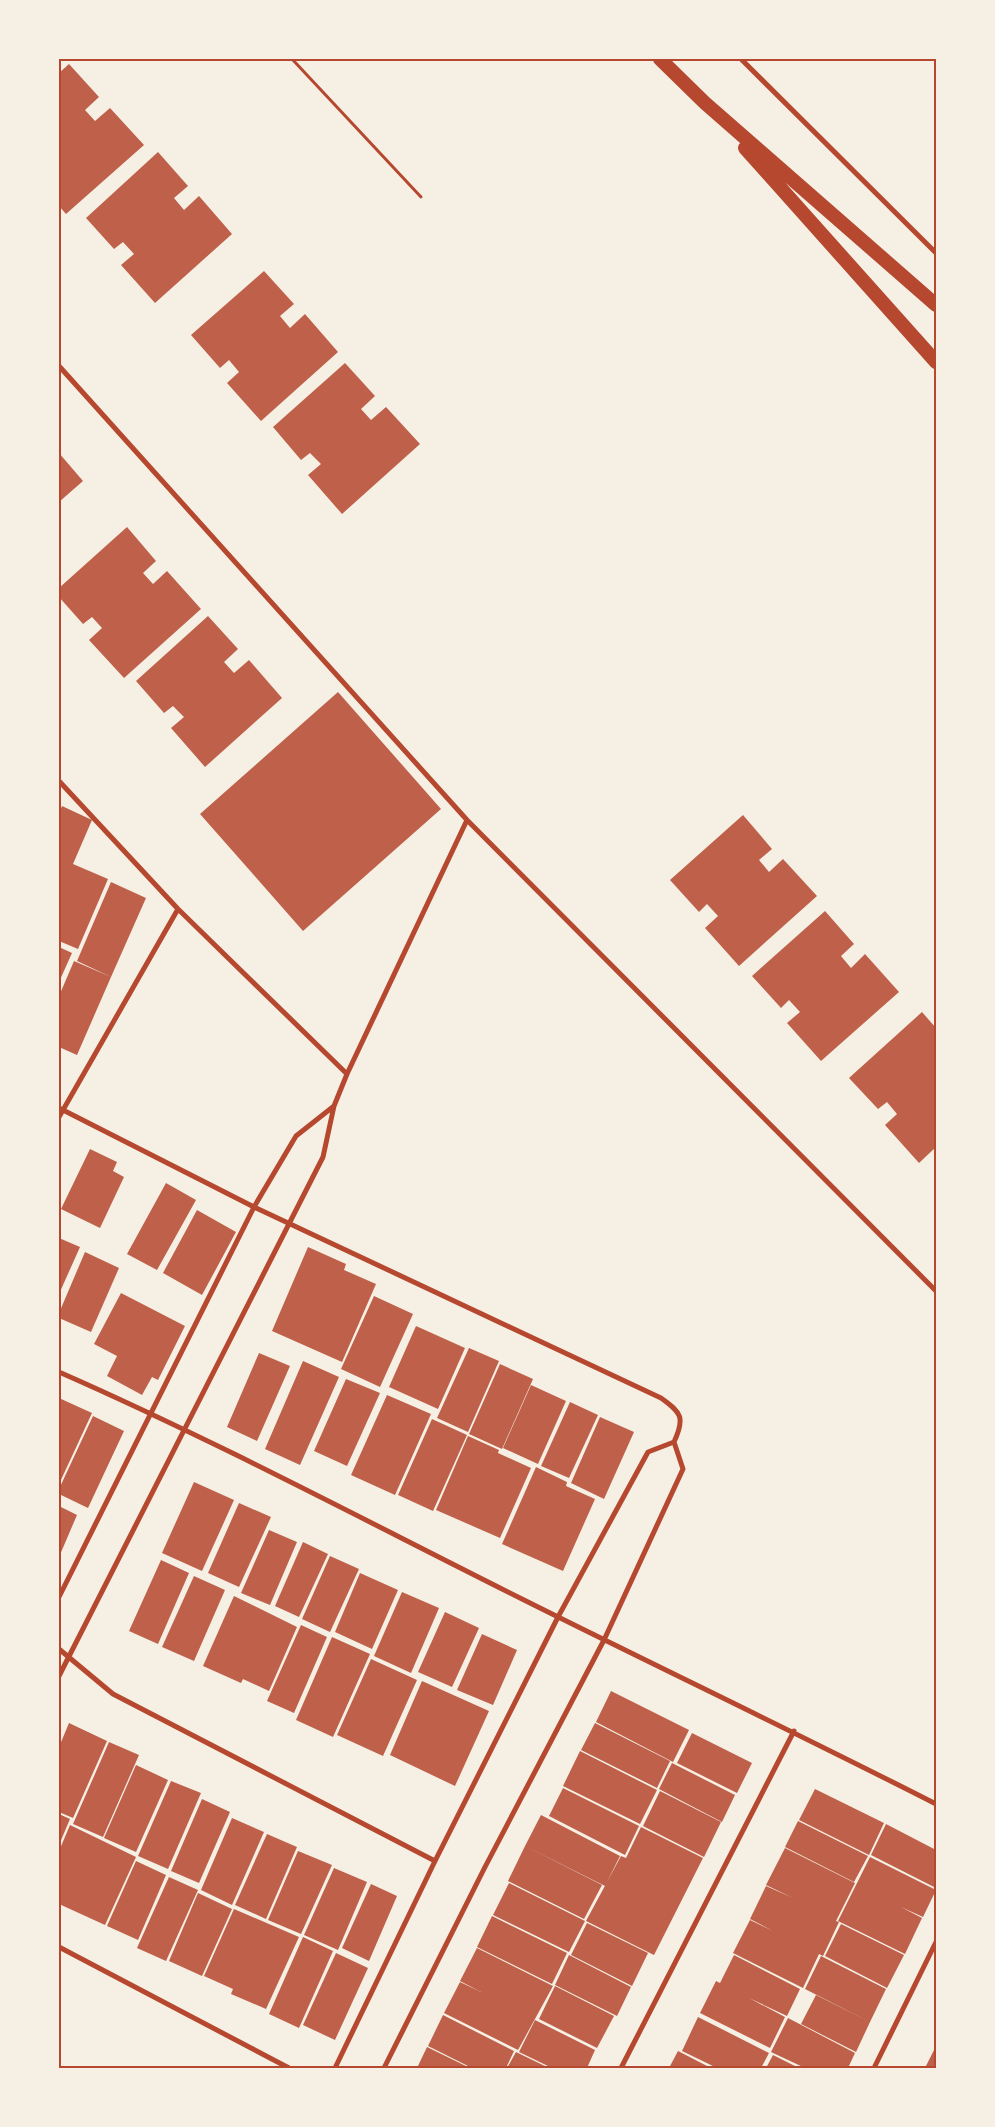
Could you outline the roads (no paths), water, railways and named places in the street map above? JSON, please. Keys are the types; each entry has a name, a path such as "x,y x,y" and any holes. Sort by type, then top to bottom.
{"highway":[{"path":"660,59 705,103 936,305"},
{"path":"705,103 936,362"}],"street":[{"path":"741,59 936,253"},
{"path":"59,366 467,820 936,1291"},
{"path":"59,781 178,909 347,1074"},
{"path":"59,1676 323,1157 334,1106 347,1074 467,820"},
{"path":"59,1117 60,1109 178,909"},
{"path":"59,1597 254,1207 296,1136 334,1106"},
{"path":"60,1109 254,1207 661,1398 674,1407 680,1416 681,1426 674,1442 683,1469 604,1640 485,1867 384,2068"},
{"path":"59,1372 150,1412 604,1640 794,1731 936,1804"},
{"path":"335,2068 435,1860 558,1617 648,1452 674,1442"},
{"path":"59,1649 113,1694 435,1860"},
{"path":"621,2068 794,1731"},
{"path":"874,2068 936,1942"},
{"path":"59,1946 289,2068"}]}
